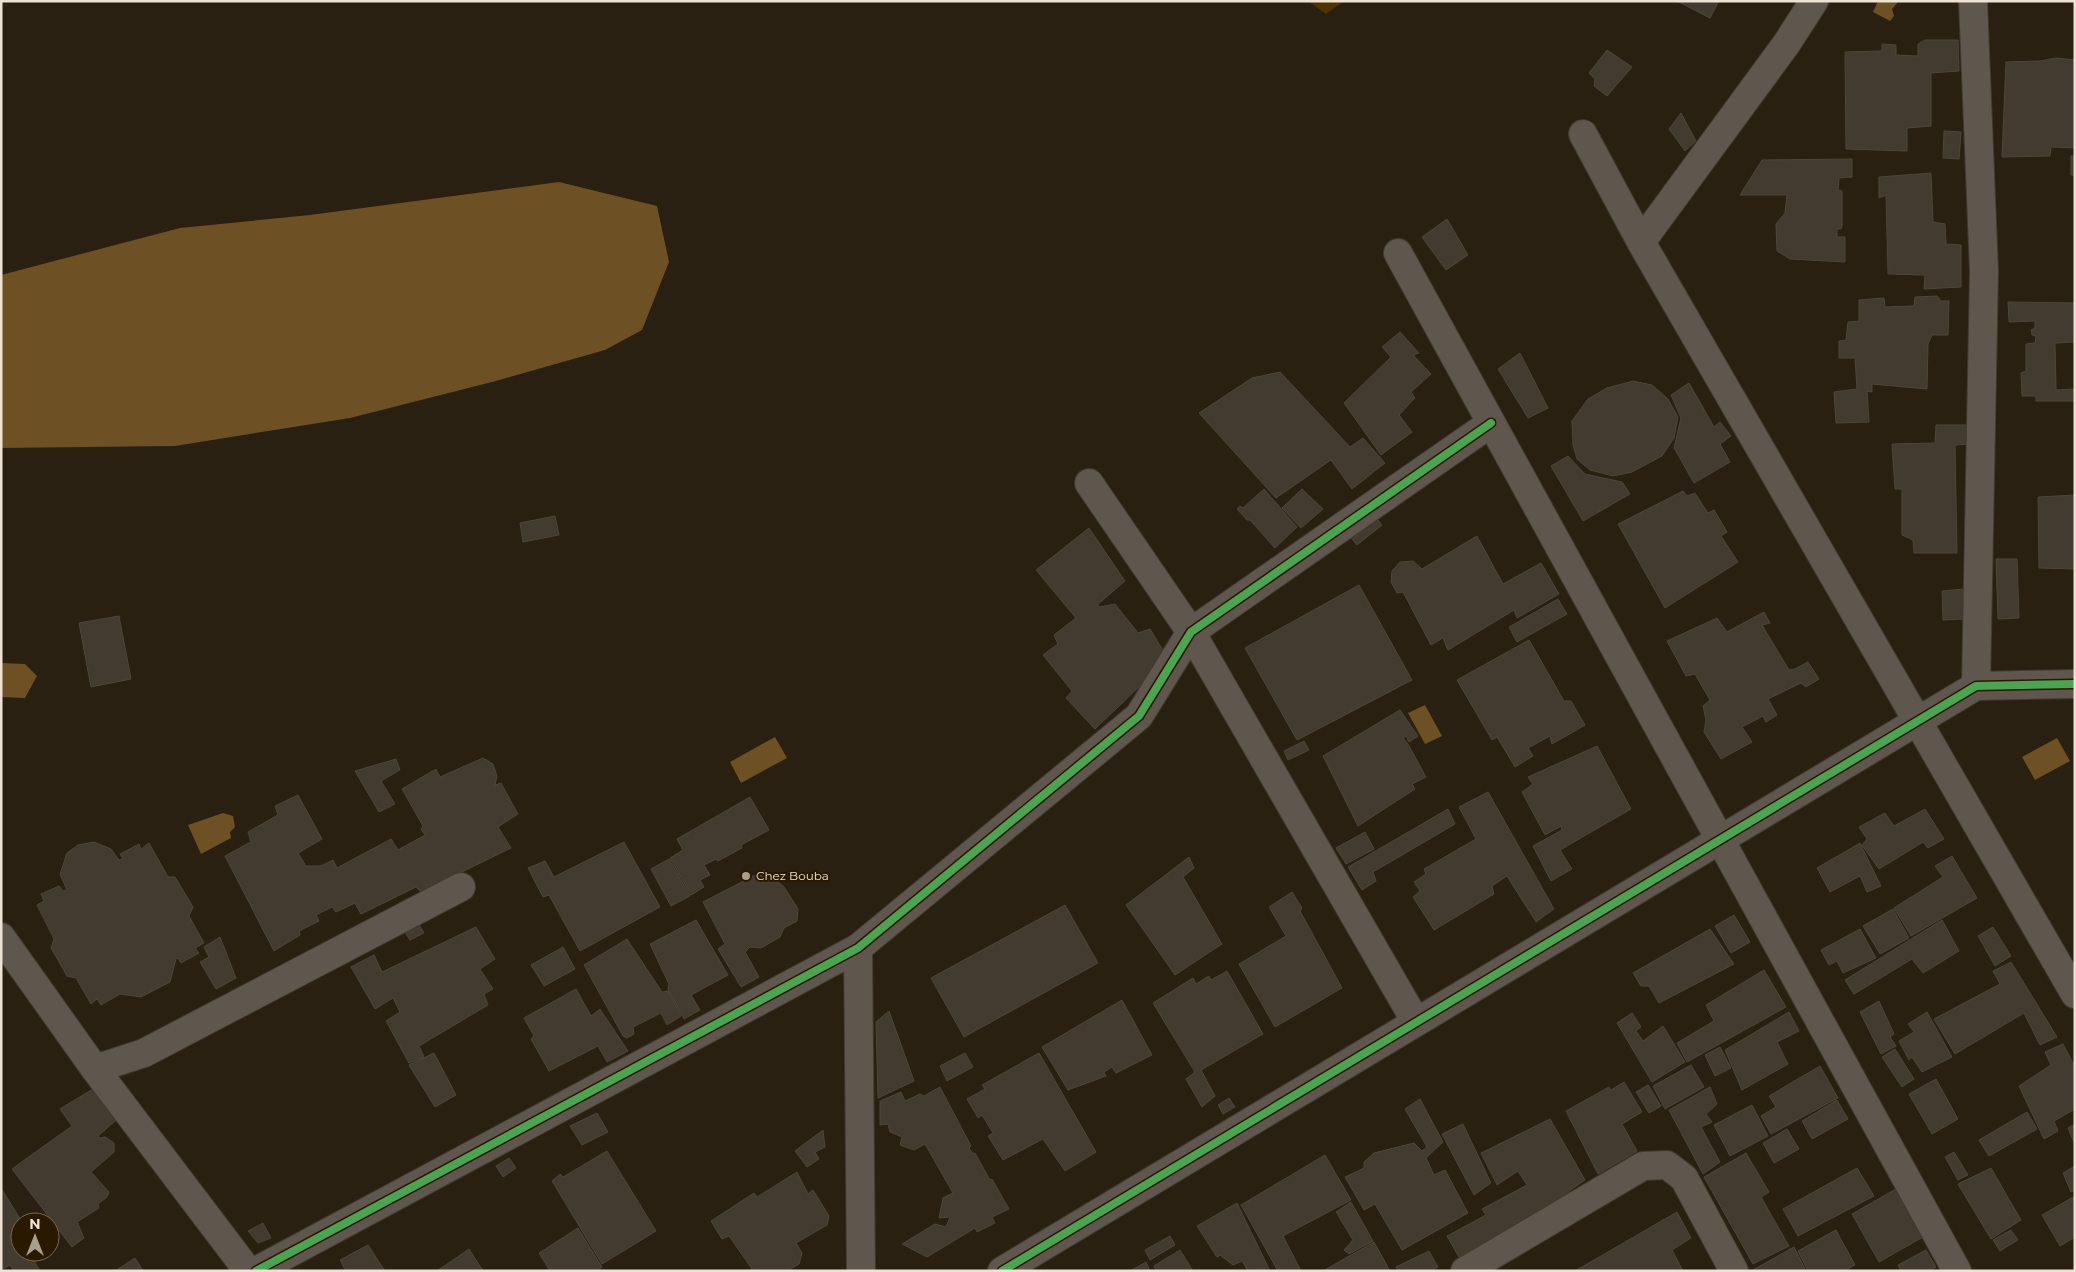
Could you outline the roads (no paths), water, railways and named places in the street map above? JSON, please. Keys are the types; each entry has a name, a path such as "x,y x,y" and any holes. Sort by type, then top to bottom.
{"street":[{"path":"1641,242 1787,43 1814,1"},
{"path":"1973,1 1984,271 1976,686"},
{"path":"1583,134 1641,242 2075,994"},
{"path":"1398,253 1957,1271"},
{"path":"256,1271 858,948 1139,716 1191,632 1492,424"},
{"path":"1088,483 1191,632 1416,1022"},
{"path":"1002,1271 1976,686 2075,684"},
{"path":"95,1069 144,1053 461,887"},
{"path":"1,936 95,1069 248,1271"},
{"path":"858,948 861,1271"},
{"path":"1465,1271 1642,1166 1667,1165 1684,1178 1734,1271"}],"place":[{"name":"Chez Bouba","path":"746,876"}]}
